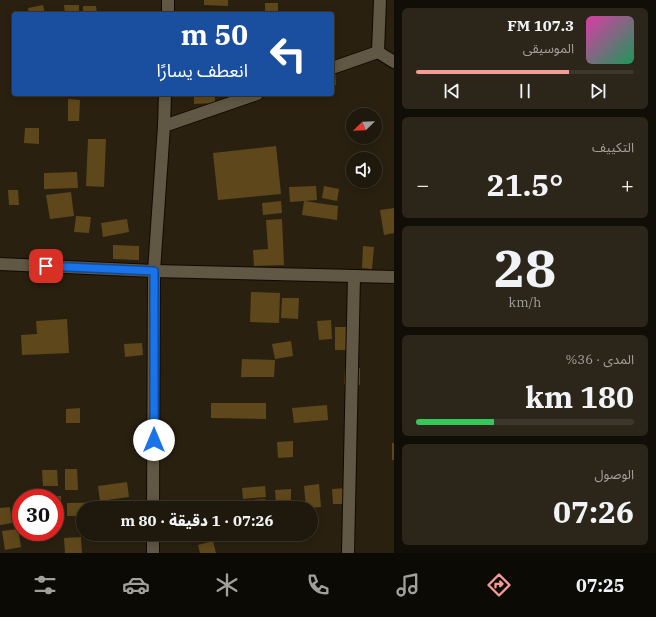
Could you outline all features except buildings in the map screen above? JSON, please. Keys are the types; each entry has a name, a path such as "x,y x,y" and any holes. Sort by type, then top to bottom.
{"street":[{"path":"168,0 168,12"},
{"path":"378,52 380,0"},
{"path":"378,52 394,62"},
{"path":"334,67 378,52"},
{"path":"153,501 154,271 165,96"},
{"path":"164,126 251,96"},
{"path":"0,264 154,271 394,277"},
{"path":"348,553 354,276"},
{"path":"153,541 153,553"}],"route":[{"path":"46,266 154,271 154,440"}]}
